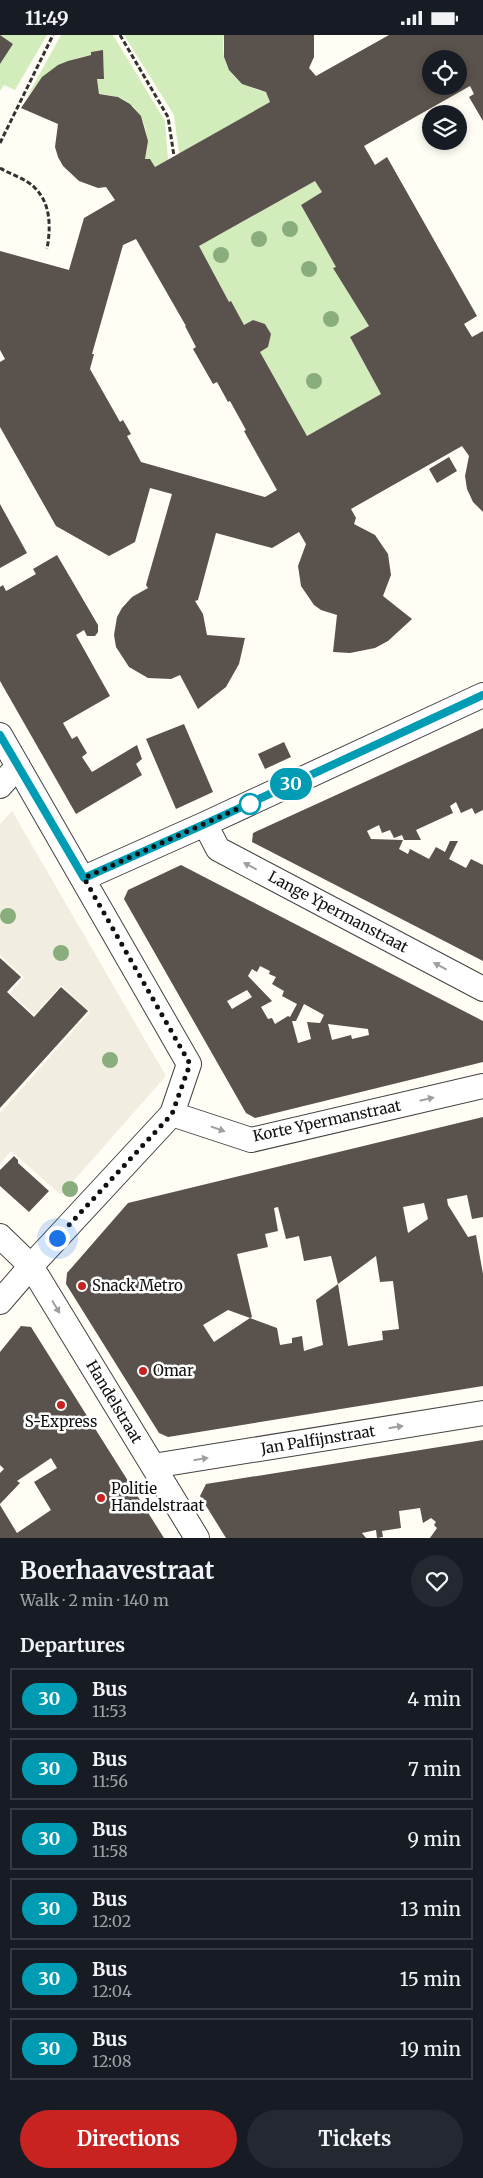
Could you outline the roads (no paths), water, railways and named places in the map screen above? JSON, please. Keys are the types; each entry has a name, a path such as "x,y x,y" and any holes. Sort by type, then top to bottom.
{"street":[{"path":"84,878 483,695"},
{"path":"0,735 190,1064 172,1114 0,1302"},
{"path":"0,786 18,766"},
{"name":"Lange Ypermanstraat","path":"205,824 218,849 483,989"},
{"name":"Korte Ypermanstraat","path":"172,1114 251,1140 483,1086"},
{"name":"Handelstraat","path":"0,1236 31,1266 197,1538"},
{"name":"Jan Palfijnstraat","path":"153,1466 483,1413"}],"place":[{"name":"Snack Metro","path":"82,1286"},
{"name":"Omar","path":"143,1371"},
{"name":"S-Express","path":"61,1405"},
{"name":"Politie Handelstraat","path":"101,1498"}]}
